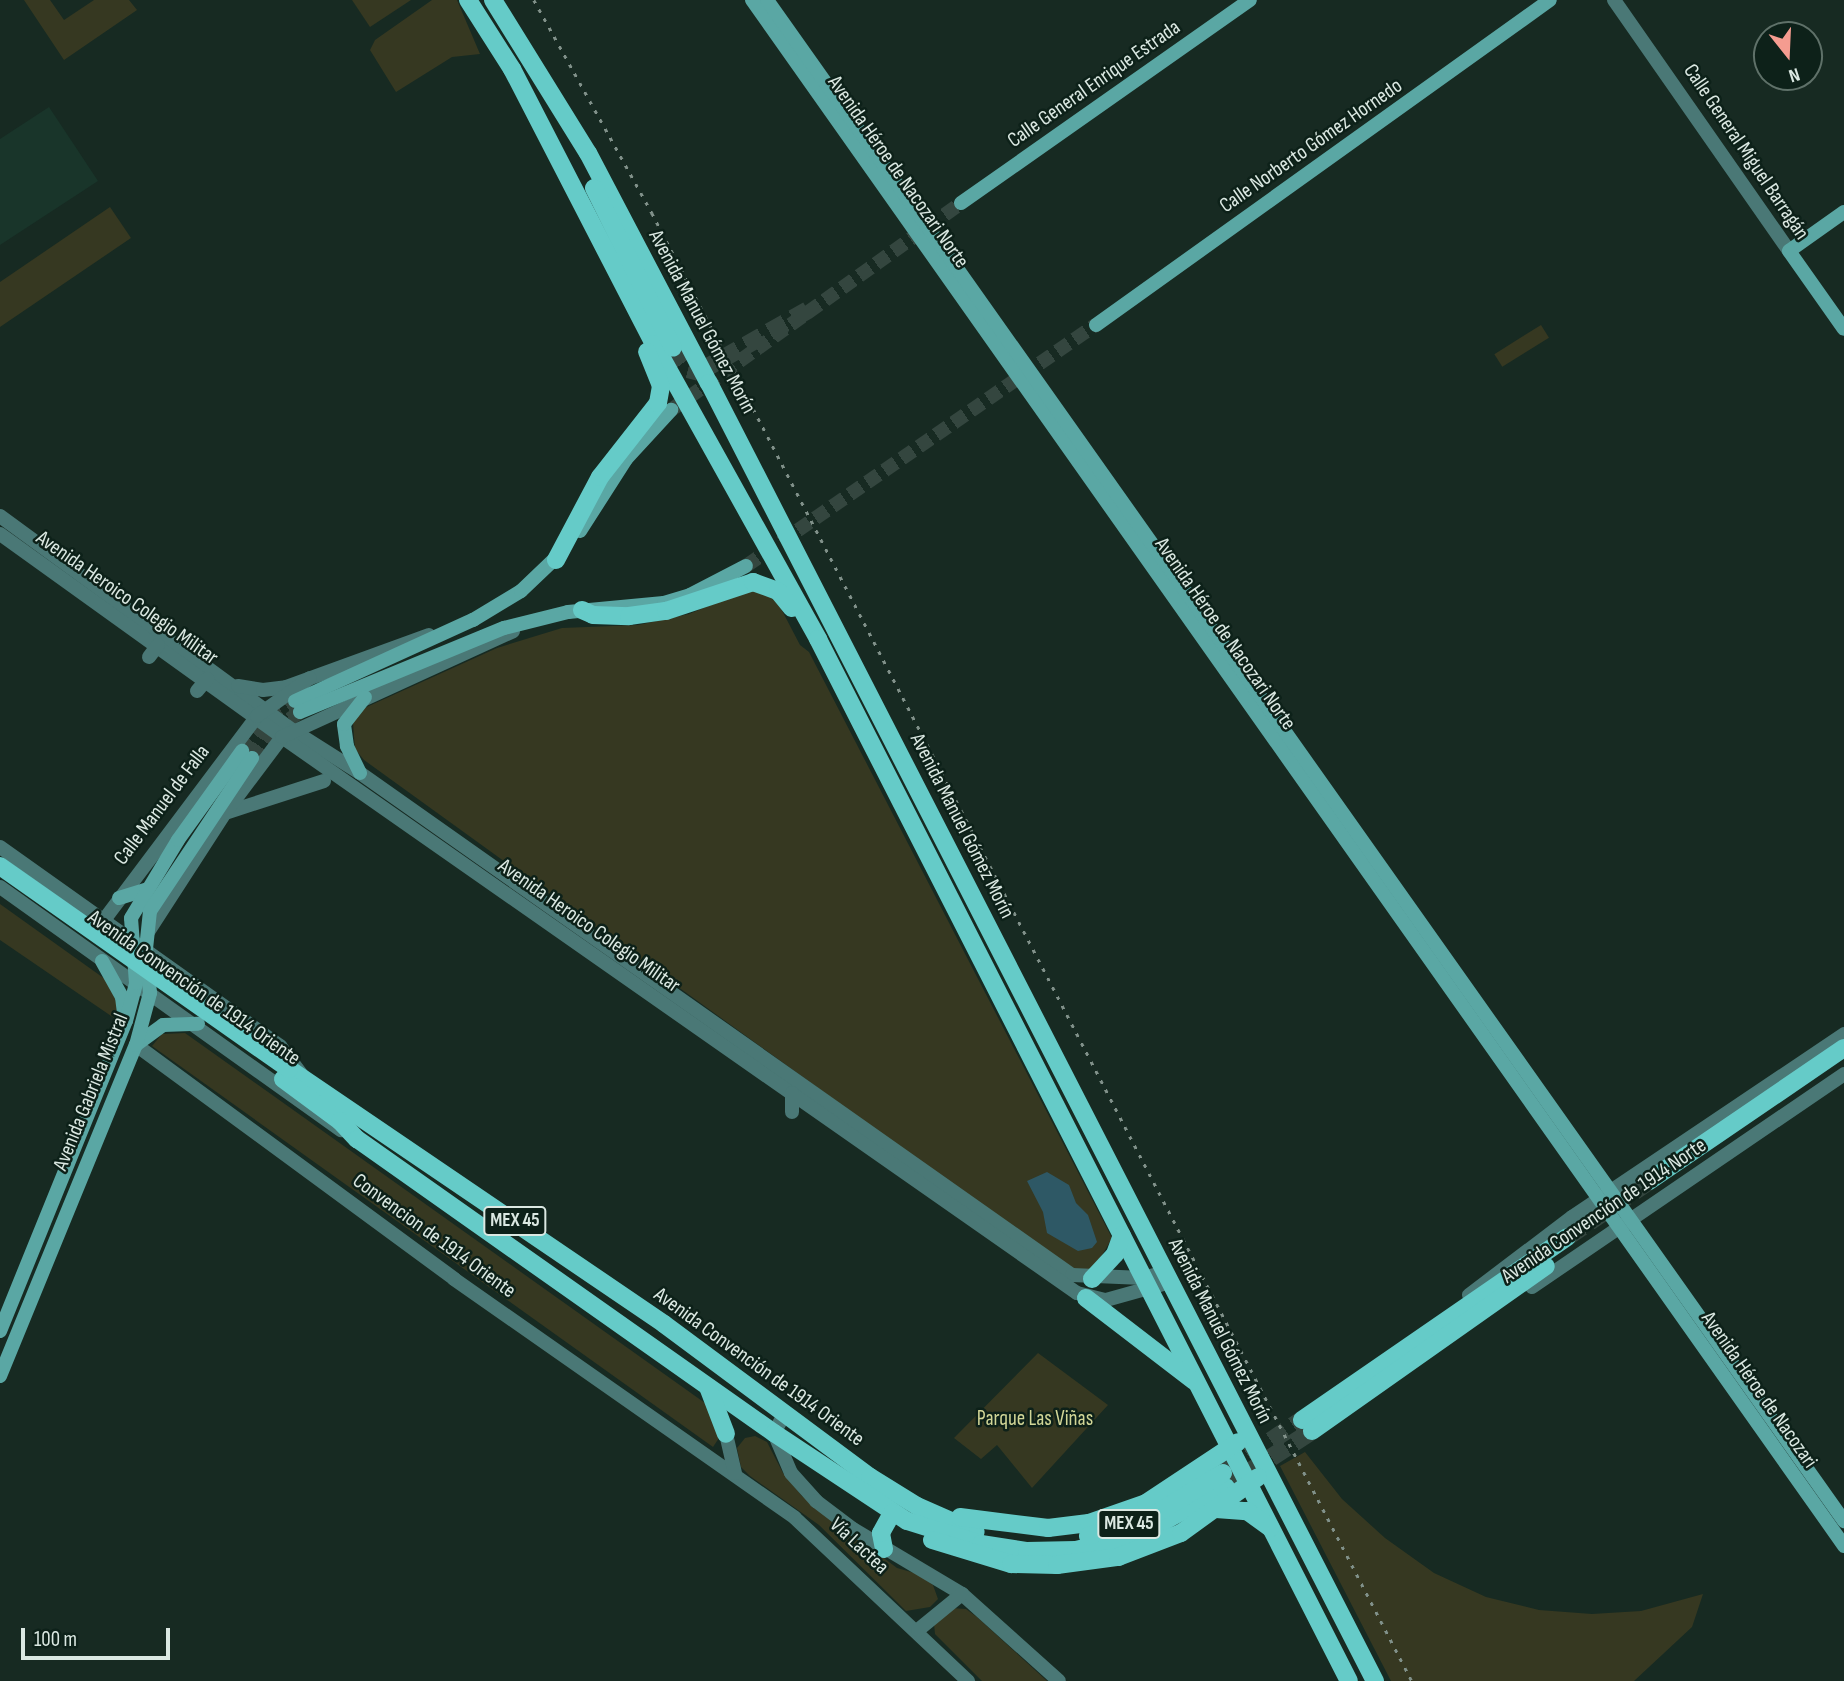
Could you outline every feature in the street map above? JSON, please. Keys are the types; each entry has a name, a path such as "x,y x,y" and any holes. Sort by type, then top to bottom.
{"main road":[{"path":"468,0 529,105 526,118 578,209 646,339 661,386 657,403 600,477 556,560"},
{"name":"Avenida Manuel Gómez Morín","path":"493,0 588,153 1375,1681"},
{"name":"Avenida Héroe de Nacozari Norte","path":"752,0 1604,1196"},
{"name":"Avenida Héroe de Nacozari Norte","path":"767,0 1672,1291"},
{"name":"Calle General Enrique Estrada","path":"961,203 1250,0"},
{"name":"Calle Norberto Gómez Hornedo","path":"1096,325 1550,0"},
{"path":"588,153 592,183 673,348"},
{"path":"1788,251 1844,212"},
{"name":"Calle General Miguel Barragán","path":"1788,251 1844,329"},
{"name":"Avenida Manuel Gómez Morín","path":"646,339 818,639 1229,1448 1276,1533 1349,1681"},
{"path":"671,410 626,459 576,538 521,591 473,620 298,706 536,619 582,610 664,603 690,595 746,566"},
{"path":"582,610 593,615 629,616 666,611 740,582 753,582 778,591 818,639"},
{"path":"360,773 347,746 344,724 365,697"},
{"name":"Avenida Gabriela Mistral","path":"0,1331 126,1021 135,983 131,918 146,890 247,755 163,886 150,911 145,949 150,993 136,1045 0,1376"},
{"name":"Avenida Convención de 1914 Oriente","path":"0,866 286,1074 357,1139 774,1433 906,1513 976,1532 1025,1539 1083,1537 1152,1516 1224,1480"},
{"name":"Avenida Convención de 1914 Oriente","path":"0,879 286,1074 306,1079 653,1316 785,1413 906,1513"},
{"path":"119,898 146,890"},
{"path":"964,922 975,933 998,976 1003,981 1016,980"},
{"path":"102,961 122,997 126,1021"},
{"path":"136,1045 163,1025 198,1024"},
{"name":"Avenida Convención de 1914 Norte","path":"1844,1048 1653,1186 1844,1063"},
{"path":"1092,1279 1115,1254 1122,1235"},
{"name":"Avenida Convención de 1914 Norte","path":"1571,1241 1387,1380 1307,1426 1419,1341 1571,1241"},
{"name":"Avenida Héroe de Nacozari","path":"1672,1291 1844,1521"},
{"name":"Avenida Héroe de Nacozari","path":"1672,1291 1844,1546"},
{"path":"1086,1297 1198,1384"},
{"path":"708,1387 726,1434"},
{"path":"884,1549 881,1533 906,1513 1048,1528 1089,1523 1146,1503 1247,1437"},
{"path":"906,1513 935,1543 1011,1564 1057,1565 1149,1549 1216,1509 1266,1472"},
{"path":"1216,1509 1247,1511 1276,1533"}],"street":[{"name":"Calle General Miguel Barragán","path":"1614,0 1788,251"},
{"name":"Avenida Heroico Colegio Militar","path":"0,516 233,685 287,734 792,1093 1086,1297 1106,1300 1167,1277"},
{"name":"Avenida Heroico Colegio Militar","path":"0,534 207,679 261,711"},
{"path":"148,932 225,813 287,734 536,619"},
{"path":"233,685 263,690 310,678 473,620"},
{"path":"149,657 158,645"},
{"path":"261,711 310,678"},
{"path":"197,691 207,679"},
{"name":"Calle Manuel de Falla","path":"104,920 261,711"},
{"name":"Avenida Heroico Colegio Militar","path":"287,734 360,773 1072,1275 1146,1284"},
{"path":"225,813 324,781"},
{"name":"Avenida Convención de 1914 Oriente","path":"0,847 280,1046 306,1079"},
{"name":"Avenida Convención de 1914 Oriente","path":"0,887 102,961 198,1024 247,1066 357,1139"},
{"name":"Avenida Convención de 1914 Norte","path":"1419,1341 1446,1312 1604,1196 1844,1034"},
{"name":"Convencion de 1914 Oriente","path":"136,1045 454,1279 709,1458"},
{"name":"Avenida Convención de 1914 Norte","path":"1387,1380 1421,1364 1844,1074"},
{"path":"792,1093 792,1112"},
{"path":"785,1413 774,1433 792,1474 816,1501 884,1549 962,1594 1059,1681"},
{"path":"726,1434 735,1473"},
{"name":"Vía Lactea","path":"709,1458 735,1473 813,1533 918,1630 968,1681"},
{"path":"918,1630 962,1594"}],"shaded area":[{"path":"49,107 98,181 0,245 0,139"}],"green space":[{"path":"24,0 50,0 64,20 94,0 129,0 137,10 64,60"},
{"path":"352,0 411,0 370,27"},
{"path":"432,0 457,0 480,54 452,57 396,92 370,50 375,40"},
{"path":"110,207 131,238 0,327 0,282"},
{"path":"1541,325 1549,338 1502,367 1494,354"},
{"path":"751,588 776,599 800,645 809,652 1112,1238 1094,1269 1074,1273 364,760 355,749 353,723 360,710 497,648 562,628 638,625 689,614"},
{"path":"0,904 105,979 116,1000 117,1020 0,940"},
{"path":"185,1033 705,1403 721,1435 713,1447 152,1046 162,1034"},
{"name":"Parque Las Viñas","path":"1038,1353 1108,1405 1032,1488 997,1445 981,1459 954,1438"},
{"path":"755,1436 767,1442 783,1473 802,1496 897,1568 918,1574 933,1585 938,1599 930,1607 906,1611 819,1525 750,1476 741,1467 737,1448 745,1438"},
{"path":"1305,1452 1342,1499 1385,1538 1434,1573 1486,1597 1539,1610 1592,1614 1641,1611 1703,1594 1692,1627 1634,1681 1391,1681 1280,1466"},
{"path":"951,1608 966,1609 977,1617 1047,1681 982,1681 935,1634 934,1624"}],"water":[{"path":"1047,1172 1069,1185 1076,1203 1088,1215 1097,1242 1092,1248 1078,1251 1047,1233 1043,1212 1027,1181"}],"tunnel":[{"path":"671,410 961,203"},
{"path":"673,348 688,369 699,372 808,310"},
{"path":"746,566 1096,325"},
{"path":"242,751 269,718 295,701"},
{"path":"252,758 272,731 300,712"},
{"path":"1567,1237 1649,1181"},
{"path":"1226,1471 1302,1420"},
{"path":"1226,1487 1312,1431"}],"railway":[{"path":"534,0 652,213 1412,1681"}]}
